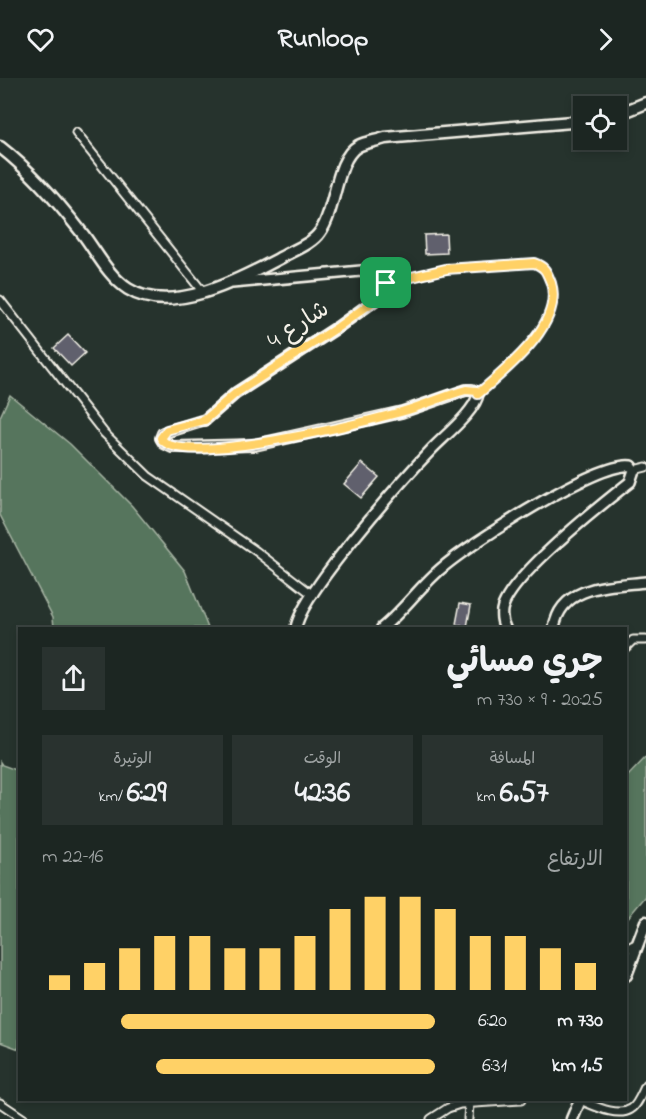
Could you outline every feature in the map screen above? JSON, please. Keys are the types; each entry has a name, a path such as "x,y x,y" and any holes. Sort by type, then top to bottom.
{"main road":[{"path":"627,111 646,103"},
{"path":"232,283 314,240 320,233 344,166 358,146 385,138 573,122"},
{"name":"شارع 4","path":"0,147 15,159 63,209 112,275 129,289 149,297 182,297 232,283"},
{"path":"627,972 646,922"},
{"path":"572,1119 580,1101"}],"street":[{"path":"76,134 202,291"},
{"path":"386,283 446,269"},
{"name":"شارع 4","path":"232,283 360,271 382,277 386,283 385,291 378,298 338,327 236,393 205,420 167,430 161,438 164,443 172,447 255,445 402,412 466,390 477,391 478,394"},
{"path":"0,300 104,433 148,476 313,595"},
{"path":"296,627 300,615 313,595 366,524 429,452 473,407 478,394"},
{"path":"383,627 443,567 501,525 592,476 619,465 631,466 634,470"},
{"path":"634,470 646,467"},
{"path":"504,627 501,620 502,610 510,593 579,522 630,482 634,470"},
{"path":"555,627 565,603 573,596 584,591 646,582"},
{"path":"627,646 633,640 646,640"},
{"path":"627,948 636,944"},
{"path":"583,1101 602,1108 624,1111 636,1104 646,1084"},
{"path":"431,1119 448,1108 508,1101"},
{"path":"0,1103 24,1119"},
{"path":"468,1119 470,1104"}],"path":[{"path":"446,269 534,263 543,266 552,288 549,316 526,349 478,394"}],"green space":[{"path":"10,395 70,444 132,506 185,571 208,627 54,627 53,617 0,515 0,417"},
{"path":"646,757 646,896 627,919 627,777"},
{"path":"0,762 2,765 18,771 18,1049 0,1042"}],"building":[{"path":"446,234 447,253 425,254 424,235"},
{"path":"68,335 85,353 71,366 54,348"},
{"path":"362,463 379,477 361,498 344,484"},
{"path":"460,603 471,605 467,627 456,624"}],"route":[{"path":"534,263 543,266 552,288 549,316 526,349 478,394 477,391 466,390 402,412 255,445 186,448 172,447 164,443 161,438 167,430 205,420 236,393 338,327 378,298 385,291 386,283 446,269 534,263"}]}
